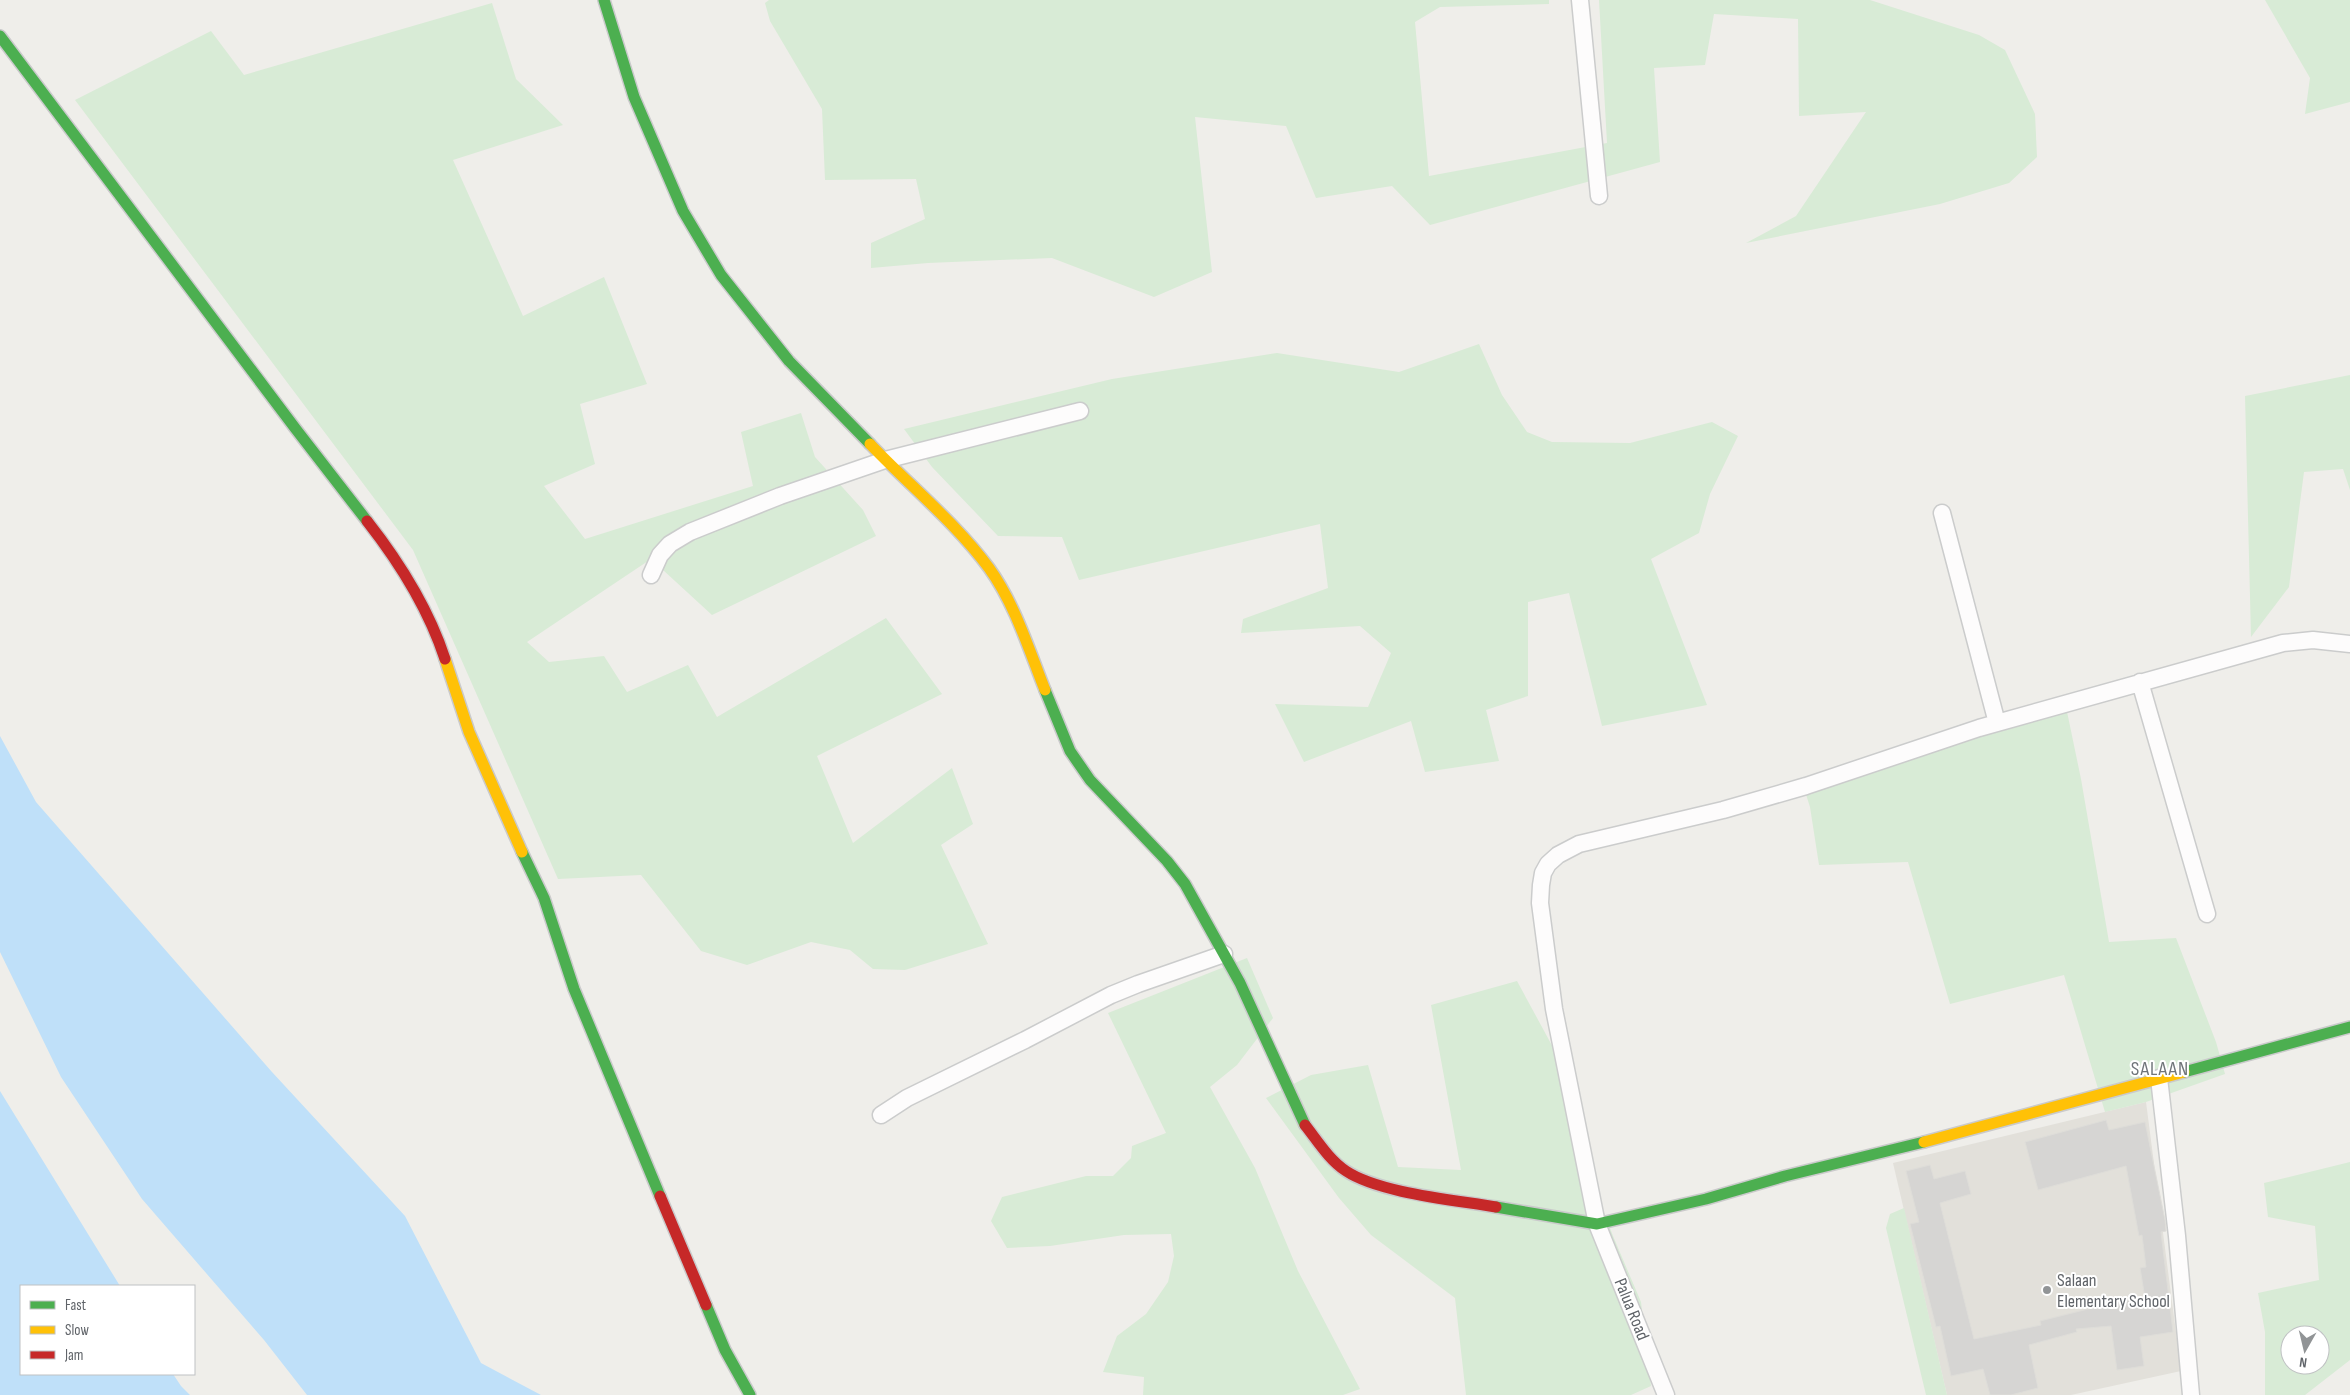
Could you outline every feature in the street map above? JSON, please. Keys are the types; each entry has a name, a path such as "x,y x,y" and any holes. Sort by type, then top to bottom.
{"street":[{"path":"604,0 634,97 682,211 721,275 789,361 885,460 959,532 990,569 1009,602 1070,751 1090,780 1167,861 1185,884 1240,983 1302,1120 1326,1152 1345,1171 1369,1183 1399,1190 1598,1224 1706,1199 1785,1176 1892,1150 2350,1027"},
{"path":"1580,0 1599,196"},
{"path":"0,36 289,420 395,556 417,593 439,640 483,765 544,898 574,989 616,1092 725,1350 750,1395"},
{"path":"651,575 664,550 670,544 690,532 780,496 885,460 1080,411"},
{"path":"1942,513 1997,723"},
{"name":"Palua Road","path":"1666,1395 1598,1224 1566,1073 1541,913 1541,885 1543,873 1548,864 1558,855 1579,844 1723,810 1806,786 1997,723 2140,682 2283,643 2313,640 2350,644"},
{"path":"2140,682 2207,914"},
{"path":"882,1114 907,1098 1111,995 1224,954"},
{"path":"2159,1078 2177,1236 2191,1395"}],"shaded area":[{"name":"Salaan Elementary School","path":"2146,1102 2181,1371 2071,1395 1947,1395 1893,1163"}],"green space":[{"path":"769,0 1549,0 1549,4 1440,7 1415,22 1429,176 1607,143 1599,0 1870,0 1979,35 2005,50 2035,114 2037,157 2009,183 1940,204 1746,243 1796,216 1866,112 1799,116 1798,19 1714,14 1705,65 1654,68 1660,162 1430,225 1392,186 1316,198 1286,126 1195,117 1212,272 1154,297 1052,258 928,263 871,268 871,243 925,219 916,179 825,180 822,109 770,21 765,3"},
{"path":"2265,0 2350,0 2350,102 2305,114 2310,78"},
{"path":"492,3 516,79 563,125 453,160 523,316 604,277 647,384 580,404 595,464 544,486 585,539 753,486 741,432 801,413 815,457 863,510 876,536 712,615 651,559 527,642 549,662 604,656 627,692 688,665 717,717 886,618 942,694 817,756 853,843 952,768 973,824 941,845 988,944 905,970 873,969 850,950 811,942 747,965 701,951 641,875 558,879 413,550 75,100 211,31 244,75"},
{"path":"1479,344 1502,395 1527,432 1552,442 1630,443 1712,422 1738,436 1710,494 1699,533 1651,559 1707,705 1602,726 1569,593 1528,602 1528,696 1486,710 1499,761 1425,772 1411,721 1304,762 1275,704 1368,707 1391,653 1360,626 1241,633 1243,619 1328,588 1320,524 1079,580 1062,537 998,536 932,467 904,429 1112,379 1277,353 1399,372"},
{"path":"2350,375 2350,490 2343,469 2304,472 2289,587 2251,637 2245,396"},
{"path":"2065,702 2081,779 2109,942 2176,938 2216,1042 2225,1074 2146,1102 2105,1112 2064,975 1950,1004 1908,862 1819,865 1810,807 1802,782"},
{"path":"1247,958 1273,1018 1237,1065 1210,1087 1255,1168 1298,1271 1360,1389 1343,1395 1143,1395 1144,1377 1103,1372 1117,1336 1146,1314 1168,1282 1174,1256 1171,1234 1124,1235 1050,1246 1007,1248 991,1221 1002,1197 1086,1176 1113,1176 1131,1158 1132,1146 1166,1133 1108,1013"},
{"path":"1517,981 1581,1099 1597,1194 1641,1302 1651,1386 1631,1395 1466,1395 1455,1298 1371,1235 1339,1198 1266,1098 1311,1075 1368,1065 1398,1167 1461,1170 1431,1005"},
{"path":"2350,1162 2350,1360 2305,1395 2265,1395 2265,1332 2258,1293 2319,1280 2315,1226 2268,1217 2264,1183"},
{"path":"1904,1208 1947,1395 1926,1395 1886,1228 1890,1214"}],"water":[{"path":"0,736 36,802 272,1072 405,1216 481,1363 541,1395 307,1395 264,1340 142,1199 61,1077 0,952"},
{"path":"0,1091 119,1285 20,1285 20,1375 174,1375 190,1395 0,1395"}],"building":[{"path":"2106,1120 2109,1130 2145,1122 2165,1220 2166,1231 2161,1232 2173,1332 2140,1337 2144,1366 2117,1370 2111,1326 2076,1329 2077,1332 2029,1345 2038,1388 2011,1395 1990,1395 1983,1369 1951,1376 1940,1326 1936,1327 1910,1224 1919,1222 1906,1171 1930,1165 1934,1179 1965,1171 1971,1194 1940,1203 1974,1339 2041,1325 2040,1321 2096,1307 2096,1302 2145,1298 2140,1268 2146,1267 2142,1235 2139,1236 2126,1166 2038,1190 2025,1142"}],"traffic: fast":[{"path":"604,0 634,97 683,211 721,275 789,361 870,444"},
{"path":"0,36 367,521"},
{"path":"1045,690 1070,751 1090,780 1167,861 1185,884 1240,983 1305,1125"},
{"path":"522,852 544,898 574,989 660,1196"},
{"path":"2184,1072 2350,1027"},
{"path":"1496,1207 1597,1224 1706,1199 1785,1176 1924,1142"},
{"path":"706,1305 725,1350 750,1395"}],"traffic: slow":[{"path":"870,444 947,519 989,568 1014,612 1045,690"},
{"path":"445,659 469,732 522,852"},
{"path":"1924,1142 2184,1072"}],"traffic: jam":[{"path":"367,521 391,553 412,586 430,621 445,659"},
{"path":"1305,1125 1334,1161 1360,1179 1418,1195 1496,1207"},
{"path":"660,1196 706,1305"}],"place":[{"name":"Salaan Elementary School","path":"2047,1290"}],"district":[{"name":"SALAAN","path":"2160,1068"}]}
